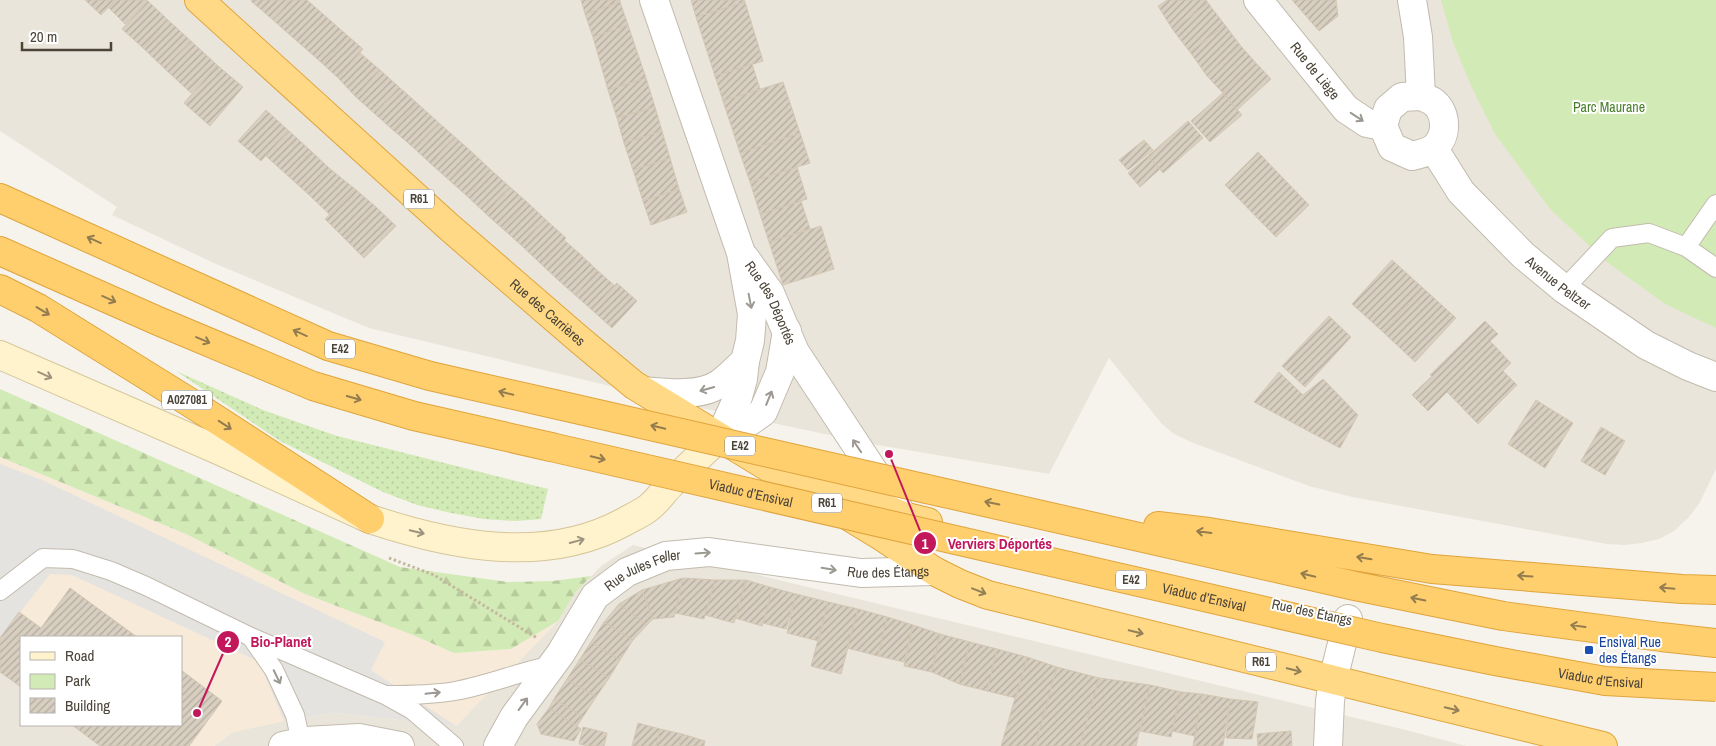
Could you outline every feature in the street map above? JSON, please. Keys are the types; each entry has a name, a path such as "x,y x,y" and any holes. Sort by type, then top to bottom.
{"highway":[{"name":"Rue des Carrières","path":"199,0 485,259 634,385 881,536 934,571"},
{"name":"E42","path":"0,198 328,346 430,376 1040,513 1172,545 1503,616 1661,638 1716,642"},
{"name":"Viaduc d’Ensival","path":"0,251 158,321 313,386 414,416 1382,638 1605,681 1716,687"},
{"name":"A027081","path":"0,289 38,308 194,404 370,519"},
{"name":"Rue des Étangs","path":"720,437 903,516 1180,584 1428,637 1585,666 1716,678"},
{"path":"1040,513 1209,532 1432,569 1682,589 1716,590"},
{"name":"Rue des Étangs","path":"934,571 960,584 988,594 1603,746"}],"main road":[{"path":"0,355 370,519 390,526 462,543 500,547 537,547 573,542 594,536 647,509 720,437"}],"street":[{"name":"Rue des Déportés","path":"654,0 740,253 752,314 750,341 743,379 738,397 720,437"},
{"name":"Rue de Liège","path":"1258,0 1346,109 1367,123 1384,126"},
{"path":"1412,0 1418,37 1421,96"},
{"path":"1421,96 1433,101 1442,112 1444,125 1442,138 1434,149 1412,156 1392,147 1384,126 1388,109 1402,97 1421,96"},
{"name":"Avenue Peltzer","path":"1434,149 1461,192 1523,255 1564,289 1646,345 1688,366 1716,377"},
{"name":"Rue des Déportés","path":"720,437 764,412 780,372 787,331 770,293 740,253"},
{"path":"787,331 796,352 819,389 903,516"},
{"path":"644,391 687,394 717,386 745,360"},
{"name":"Rue Jules Feller","path":"498,746 514,717 552,665 595,596 627,572 666,556 709,552 781,561"},
{"name":"Rue des Étangs","path":"781,561 861,574 934,571"},
{"path":"1328,746 1333,680 1348,619"},
{"path":"292,744 359,738 400,746"}],"lane":[{"path":"1686,247 1716,204"},
{"path":"1564,289 1612,238 1649,232 1686,247 1716,268"},
{"path":"0,592 43,558 73,560 111,571 385,695 412,710 454,746"},
{"path":"251,636 274,670 295,715 292,744"},
{"path":"385,695 454,691 552,665"}],"shaded area":[{"path":"0,0 1716,0 1716,469 1699,504 1674,531 1659,539 1642,543 1607,544 1352,497 1309,486 1191,442 1174,434 1161,423 1109,358 1049,474 872,444 702,408 369,328 216,264 112,215 117,207 0,131"},
{"path":"0,457 186,534 305,594 413,635 454,653 511,649 558,621 456,726 335,713 233,732 214,746 100,746 73,726 182,726 182,636 20,636 20,686 0,672"},
{"path":"0,464 42,480 385,642 371,670 456,726 335,713 284,721 259,662 72,575 50,574 0,638"},
{"path":"633,545 1466,746 214,746 233,732 335,713 456,726 558,621 575,593 601,566"},
{"path":"0,672 20,686 20,726 73,726 100,746 0,746"}],"green space":[{"name":"Parc Maurane","path":"1441,0 1716,0 1716,328 1665,304 1607,262 1550,209 1495,134 1472,88 1453,42"},
{"path":"176,371 263,410 337,436 548,489 541,519 516,521 484,519 417,505 383,492 280,441"},
{"path":"0,389 400,567 508,582 553,581 591,576 575,593 558,621 511,649 454,653 413,635 305,594 186,534 0,457"}],"building":[{"path":"85,0 116,0 101,15"},
{"path":"116,0 148,1 125,24 109,8"},
{"path":"252,0 290,0 273,20"},
{"path":"290,0 307,0 348,36 323,64 273,20"},
{"path":"581,0 620,0 620,2 585,14"},
{"path":"691,0 744,0 745,2 696,17"},
{"path":"1167,0 1206,0 1208,3 1173,30 1158,6"},
{"path":"1292,0 1336,0 1338,16 1319,31"},
{"path":"148,1 168,20 143,48 122,29"},
{"path":"620,2 628,25 593,37 585,14"},
{"path":"745,2 763,61 715,76 696,17"},
{"path":"1208,3 1225,25 1190,52 1173,30"},
{"path":"168,20 191,41 165,69 143,48"},
{"path":"628,25 646,78 608,90 593,37"},
{"path":"1225,25 1240,45 1207,76 1190,52"},
{"path":"348,36 363,49 338,78 323,64"},
{"path":"191,41 217,65 191,93 165,69"},
{"path":"1240,45 1256,63 1223,93 1207,76"},
{"path":"360,53 380,70 356,97 338,78"},
{"path":"1256,63 1271,79 1237,110 1223,93"},
{"path":"752,64 760,89 723,101 715,76"},
{"path":"217,65 243,87 210,126 184,103"},
{"path":"380,70 399,87 375,114 356,97"},
{"path":"646,78 655,107 617,118 608,90"},
{"path":"783,82 800,133 740,153 723,101"},
{"path":"399,87 417,103 393,130 375,114"},
{"path":"1223,93 1242,115 1210,142 1191,121"},
{"path":"417,103 439,123 415,149 393,130"},
{"path":"655,107 662,131 624,143 617,118"},
{"path":"266,110 289,131 261,161 238,141"},
{"path":"1188,121 1203,138 1163,173 1148,156"},
{"path":"439,123 455,137 431,164 415,149"},
{"path":"289,131 311,151 288,176 266,156"},
{"path":"662,131 670,158 633,170 624,143"},
{"path":"800,133 810,163 750,182 740,153"},
{"path":"455,137 473,153 449,180 431,164"},
{"path":"1144,140 1153,150 1128,170 1119,160"},
{"path":"311,151 329,168 307,193 288,176"},
{"path":"1258,152 1309,205 1276,237 1225,185"},
{"path":"473,153 491,170 467,196 449,180"},
{"path":"1148,156 1160,169 1140,187 1128,173"},
{"path":"670,158 679,189 643,201 633,170"},
{"path":"797,167 807,199 760,214 750,182"},
{"path":"329,168 355,189 330,215 307,193"},
{"path":"491,170 510,187 486,214 467,196"},
{"path":"510,187 527,202 503,229 486,214"},
{"path":"355,189 376,207 344,238 325,219"},
{"path":"679,189 687,212 651,225 643,201"},
{"path":"801,201 810,229 769,242 760,214"},
{"path":"527,202 545,219 522,246 503,229"},
{"path":"376,207 396,226 364,258 344,238"},
{"path":"545,219 566,238 541,264 522,246"},
{"path":"821,226 834,269 783,285 769,242"},
{"path":"564,240 580,254 557,279 541,264"},
{"path":"580,254 597,270 575,295 557,279"},
{"path":"1392,260 1423,288 1383,332 1352,304"},
{"path":"597,270 615,286 592,310 575,295"},
{"path":"617,283 637,301 612,328 592,310"},
{"path":"1423,288 1456,318 1415,362 1383,332"},
{"path":"1329,316 1351,337 1305,387 1282,366"},
{"path":"1485,321 1498,334 1490,341 1511,363 1503,371 1517,385 1478,424 1447,392 1428,411 1412,395"},
{"path":"1279,372 1303,395 1323,379 1358,415 1340,448 1254,402"},
{"path":"1536,400 1573,423 1545,468 1508,444"},
{"path":"1601,427 1625,441 1605,475 1581,461"},
{"path":"683,578 715,580 704,619 675,613"},
{"path":"683,578 674,617 653,619 642,590"},
{"path":"715,580 746,580 734,623 705,615"},
{"path":"746,580 773,588 762,626 735,618"},
{"path":"70,588 136,636 20,636 20,686 0,672 0,638 19,612 41,628"},
{"path":"773,588 796,594 786,629 763,623"},
{"path":"642,590 653,619 647,625 619,604"},
{"path":"796,594 828,602 819,641 787,633"},
{"path":"828,602 858,609 841,674 811,666"},
{"path":"619,604 647,625 633,640 604,622"},
{"path":"858,609 887,617 878,656 847,648"},
{"path":"887,617 913,625 904,662 878,656"},
{"path":"604,622 633,640 620,660 591,642"},
{"path":"913,625 940,634 932,672 904,666"},
{"path":"940,634 970,642 959,684 932,672"},
{"path":"591,642 620,660 609,678 580,659"},
{"path":"970,642 997,649 987,691 959,684"},
{"path":"997,649 1027,657 1016,698 987,691"},
{"path":"1027,657 1057,667 1035,746 1001,746"},
{"path":"580,659 609,678 596,697 567,679"},
{"path":"1057,667 1099,678 1080,746 1035,746"},
{"path":"182,671 222,701 189,746 100,746 73,726 182,726"},
{"path":"1099,678 1150,685 1136,746 1080,746"},
{"path":"567,679 596,697 583,717 554,699"},
{"path":"1150,685 1181,692 1171,737 1140,731"},
{"path":"1181,692 1202,694 1195,736 1172,731"},
{"path":"1202,694 1230,699 1223,746 1193,746"},
{"path":"554,699 583,717 577,726 549,708"},
{"path":"1230,699 1258,702 1252,739 1226,738"},
{"path":"549,708 581,729 574,741 541,734 537,724"},
{"path":"638,723 660,729 656,746 632,746"},
{"path":"583,727 607,733 604,746 579,744"},
{"path":"660,729 682,734 679,746 656,746"},
{"path":"1291,731 1292,746 1258,746 1257,734"},
{"path":"682,734 705,741 704,746 679,746"}],"place":[{"name":"Verviers Déportés","path":"889,454"},
{"name":"Ensival Rue des Étangs","path":"1589,650"},
{"name":"Bio-Planet","path":"197,713"}]}
